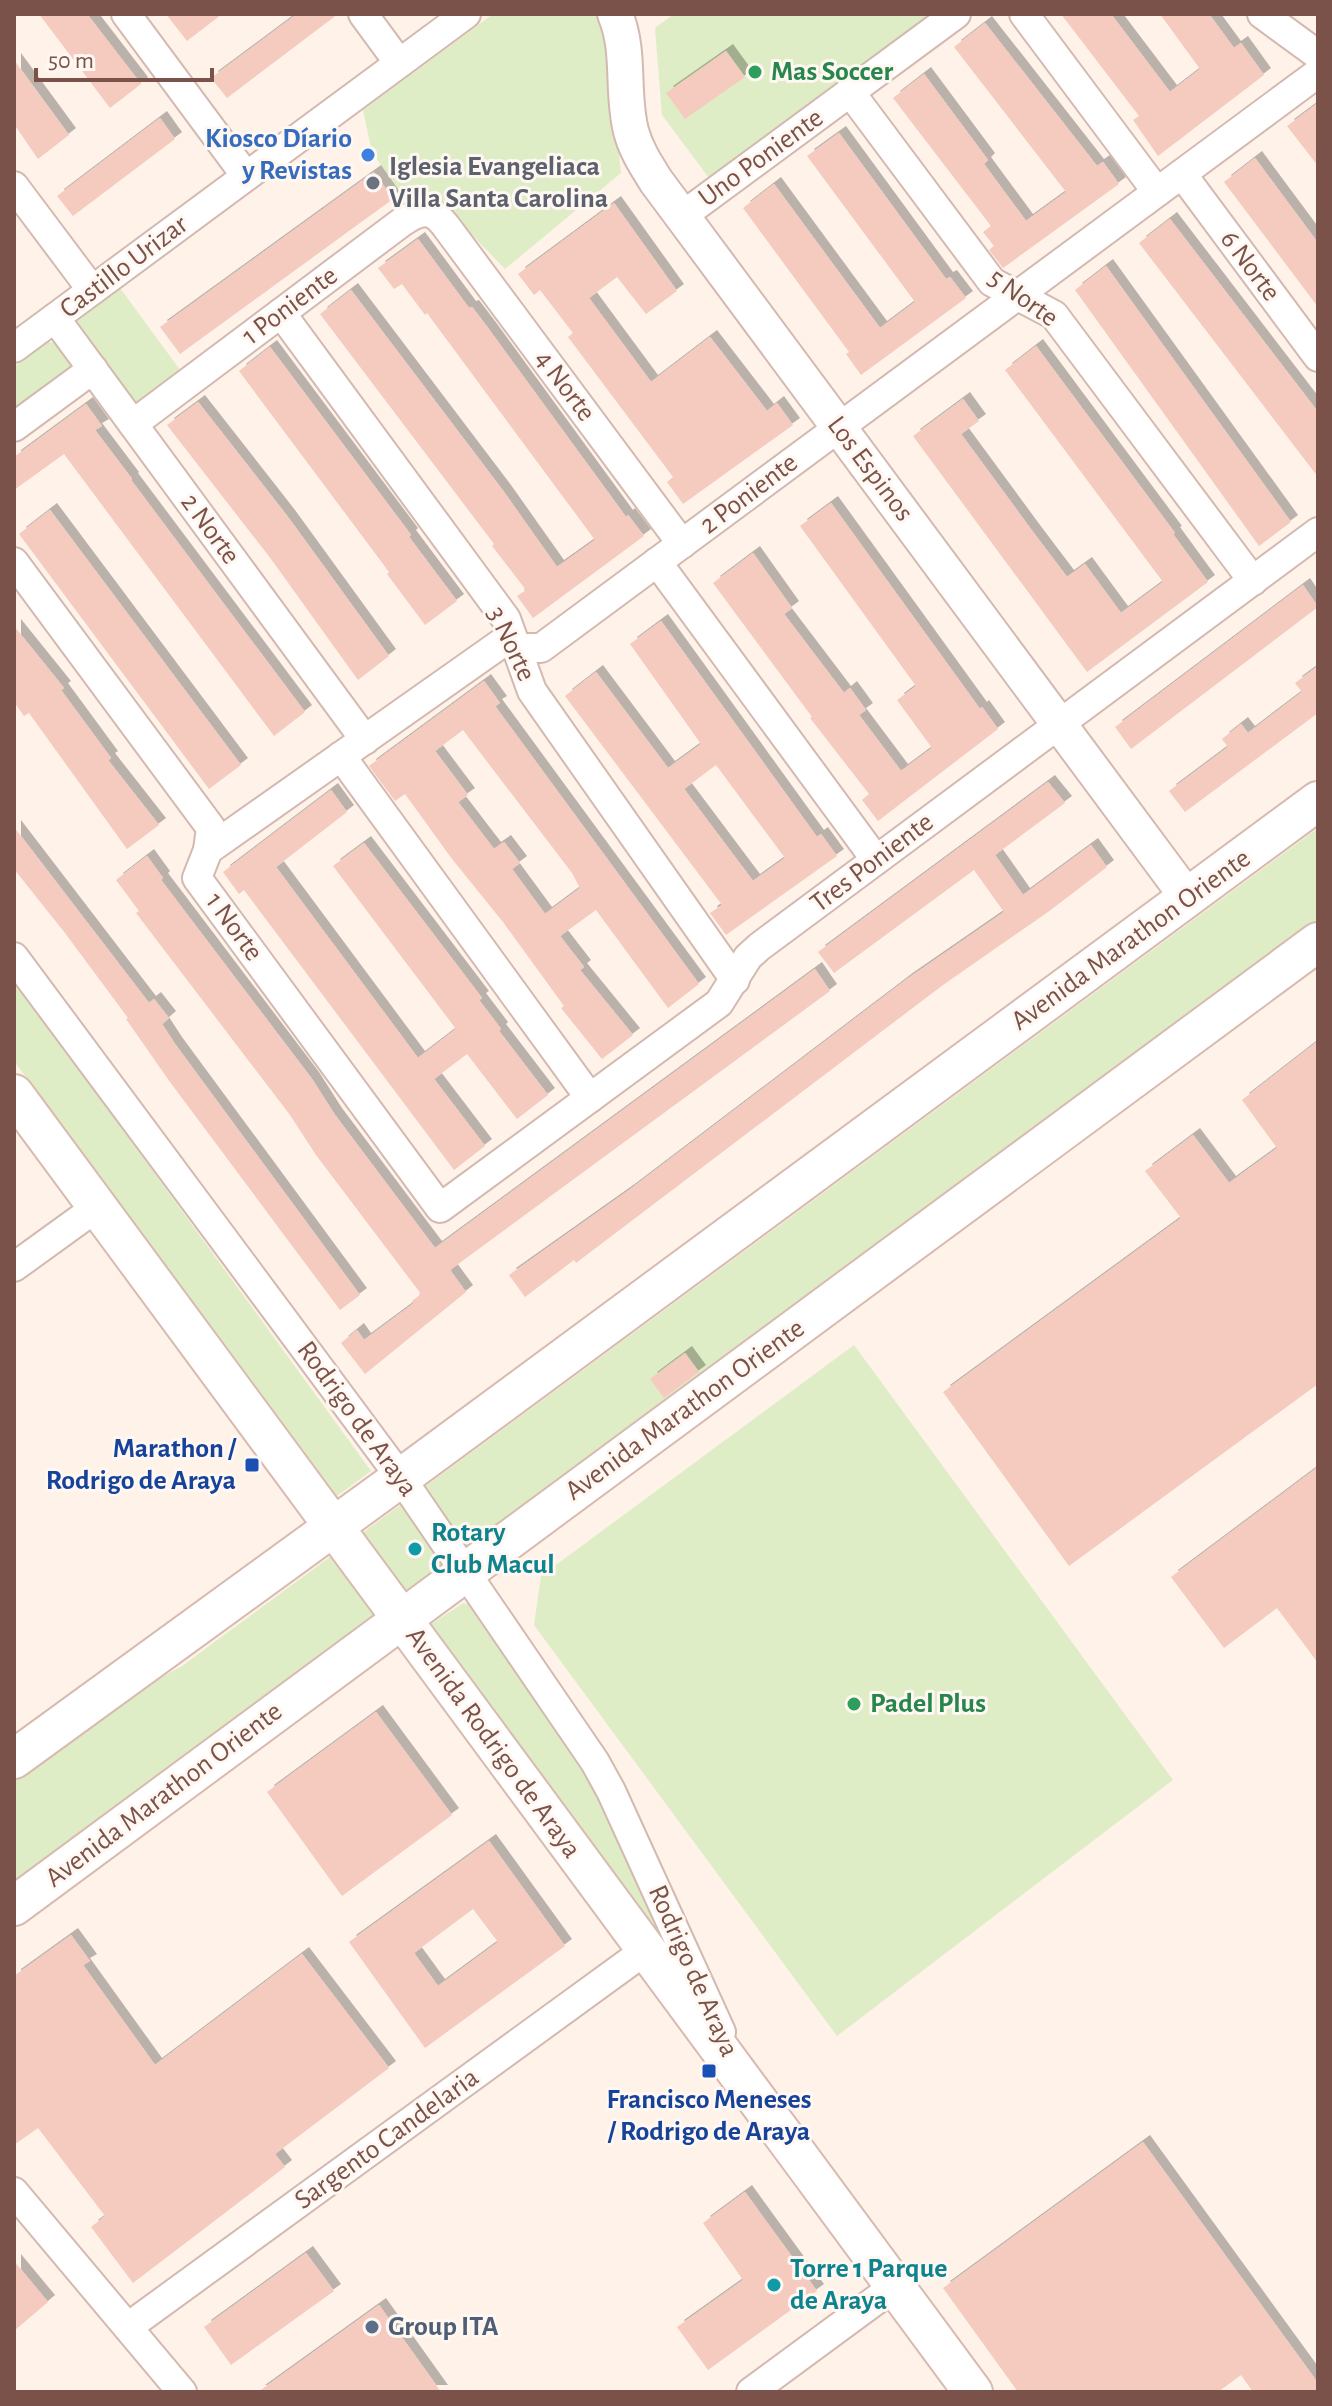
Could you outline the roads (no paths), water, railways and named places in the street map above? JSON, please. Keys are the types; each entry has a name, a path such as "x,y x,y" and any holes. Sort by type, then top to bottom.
{"main road":[{"name":"Avenida Marathon Oriente","path":"14,1759 401,1478 1318,801"},
{"name":"Avenida Marathon Oriente","path":"14,1906 1318,942"},
{"name":"Avenida Rodrigo de Araya","path":"14,1094 973,2392"}],"street":[{"path":"126,14 246,176"},
{"path":"363,14 399,63"},
{"name":"Castillo Urizar","path":"14,348 466,14"},
{"name":"Uno Poniente","path":"682,216 956,14"},
{"path":"1024,14 1157,192"},
{"path":"1262,14 1318,55"},
{"name":"Los Espinos","path":"625,19 629,119 637,148 656,181 1188,898"},
{"name":"2 Poniente","path":"208,850 503,642 518,648 541,648 1318,73"},
{"name":"5 Norte","path":"850,92 992,282 1054,315 1253,581"},
{"name":"6 Norte","path":"1182,174 1318,357"},
{"path":"14,186 92,290"},
{"name":"1 Poniente","path":"133,424 412,215 429,212 440,218 448,229"},
{"name":"4 Norte","path":"448,229 682,544"},
{"name":"3 Norte","path":"281,313 506,619 532,691 735,980"},
{"name":"2 Norte","path":"55,318 365,740"},
{"path":"14,427 93,369"},
{"name":"Tres Poniente","path":"440,1208 719,1003 748,957 759,947 1318,532"},
{"name":"1 Norte","path":"14,562 211,828 208,850 197,878 440,1208"},
{"path":"657,562 876,860"},
{"path":"341,756 590,1098"},
{"name":"Rodrigo de Araya","path":"14,957 401,1478 595,1762 742,2080"},
{"path":"14,1267 97,1207"},
{"name":"Sargento Candelaria","path":"128,2327 646,1950"},
{"path":"14,2192 182,2392"},
{"path":"751,2392 895,2286"}],"place":[{"name":"Mas Soccer","path":"755,72"},
{"name":"Kiosco Díario y Revistas","path":"368,155"},
{"name":"Iglesia Evangeliaca Villa Santa Carolina","path":"373,183"},
{"name":"Marathon / Rodrigo de Araya","path":"252,1465"},
{"name":"Rotary Club Macul","path":"415,1549"},
{"name":"Padel Plus","path":"854,1704"},
{"name":"Francisco Meneses / Rodrigo de Araya","path":"709,2071"},
{"name":"Torre 1 Parque de Araya","path":"774,2285"},
{"name":"Group ITA","path":"372,2327"}]}
